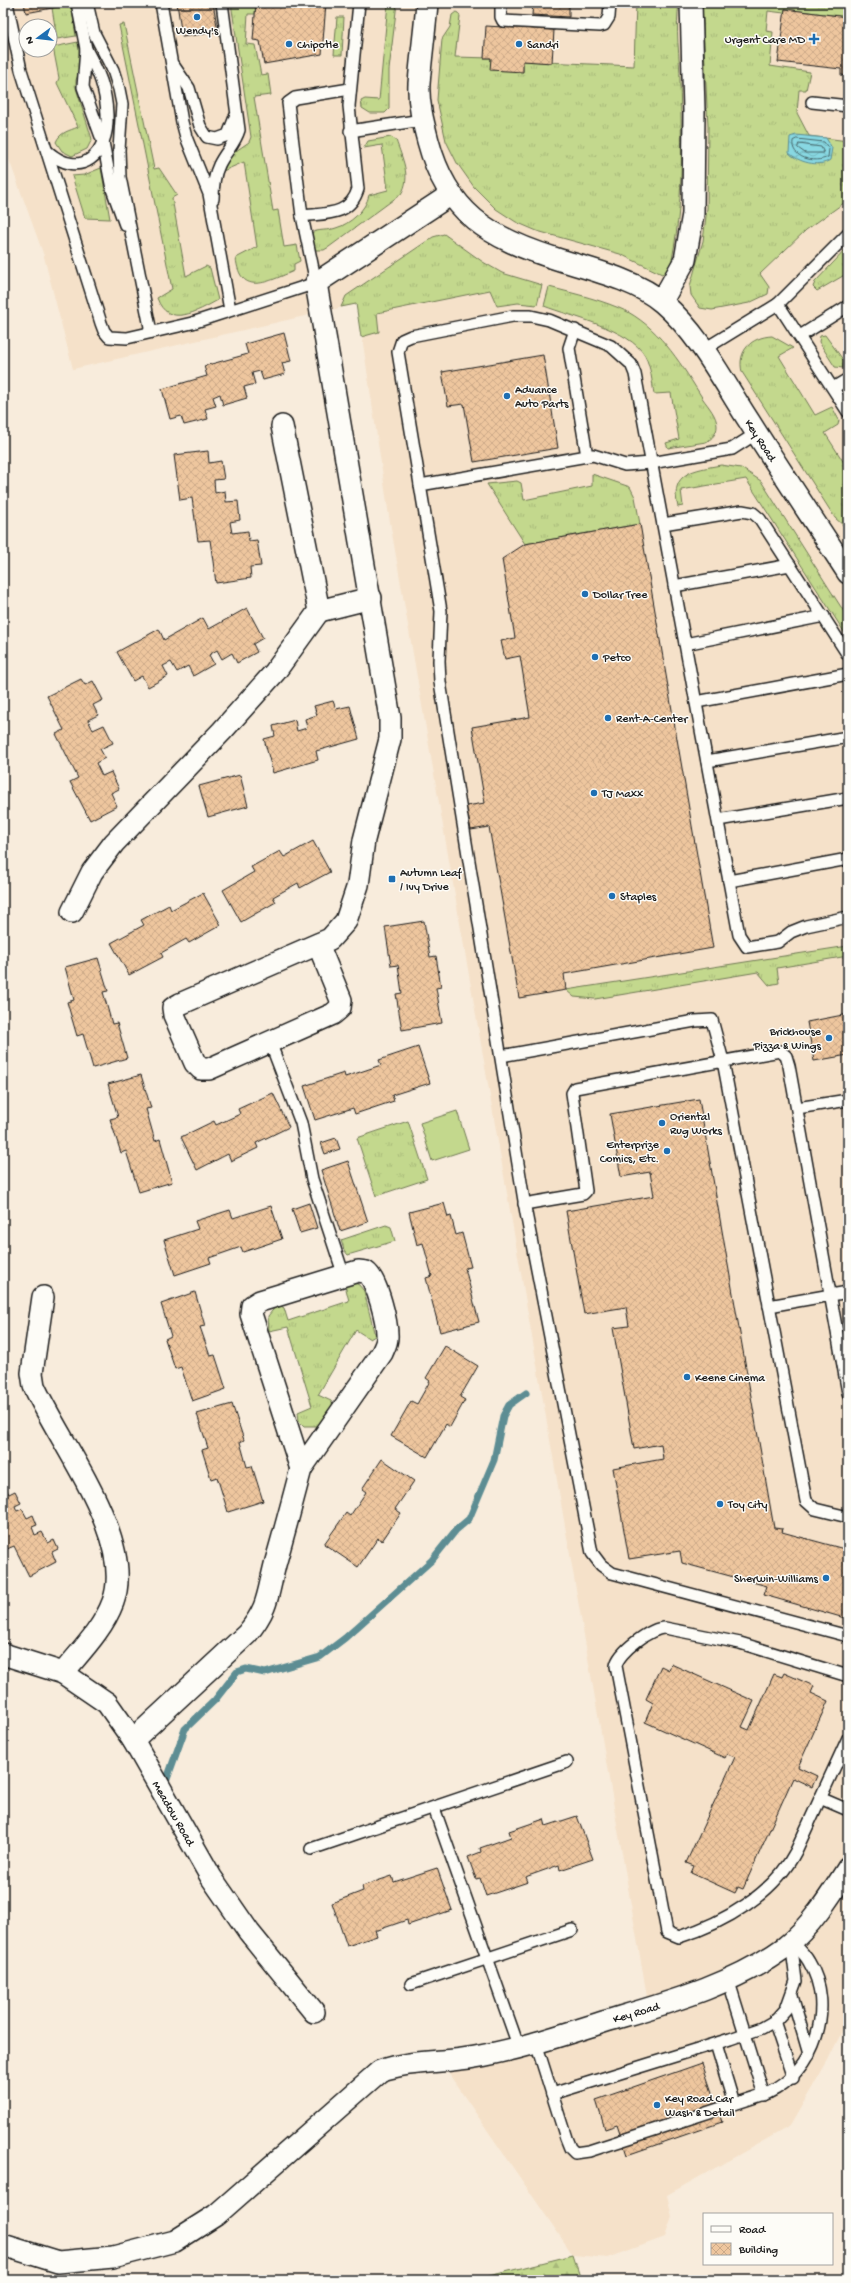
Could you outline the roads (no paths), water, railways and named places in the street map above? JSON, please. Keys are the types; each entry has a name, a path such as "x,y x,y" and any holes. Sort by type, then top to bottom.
{"street":[{"path":"431,10 419,85 422,120 433,161 450,195 476,221 500,238 523,248 632,285 666,306 685,260 693,214 694,111 691,3"},
{"path":"318,944 341,1000 340,1008 333,1014 209,1069 201,1069 195,1063 174,1015 173,1008 318,944 330,939 346,921 358,885 368,820 390,739 390,718 371,598 316,283 450,195"},
{"name":"Key Road","path":"666,306 703,350 757,434 842,551 848,573"},
{"path":"282,426 319,611"},
{"path":"72,912 92,872 114,843 222,732 270,678 319,611 371,598"},
{"path":"133,1740 247,1634 261,1618 269,1597 274,1566 301,1468 382,1353 388,1340 386,1326 372,1278 366,1272 358,1272 260,1301 252,1306 251,1314 301,1468"},
{"path":"43,1297 32,1373 34,1386 105,1518 116,1551 119,1578 114,1601 106,1618 63,1673"},
{"name":"Meadow Road","path":"3,1654 63,1673 107,1704 133,1740 211,1877 249,1932 314,2012"},
{"name":"Key Road","path":"3,2245 58,2262 113,2257 175,2241 216,2215 380,2072 396,2065 474,2058 528,2045 671,2002 728,1979 751,1968 785,1947 813,1918 848,1868"}],"lane":[{"path":"7,3 21,70 104,331 109,336 116,338 151,332 230,310 316,283 302,216 288,103 295,98 350,89"},
{"path":"77,3 86,49 83,87 103,142 112,189 119,213 133,240"},
{"path":"87,3 94,33 113,70 122,104 119,167 151,332"},
{"path":"161,3 186,136 209,194 230,310"},
{"path":"212,211 214,176 219,164 236,140 239,130 236,97 222,3"},
{"path":"302,216 344,209 355,199 358,189 350,131 349,106 359,3"},
{"path":"498,3 500,17 504,21 600,26 604,25 609,17 610,3"},
{"path":"47,151 61,162 75,165 92,158 103,142 108,124 102,80 100,72 86,49"},
{"path":"171,62 189,88 200,126 207,137 223,138 231,129 234,120 236,97"},
{"path":"812,102 848,106"},
{"path":"350,131 422,120"},
{"path":"703,350 778,304 848,234"},
{"path":"778,304 848,412"},
{"path":"800,336 848,306"},
{"path":"848,918 806,926 791,932 778,942 747,947 739,935 635,374 631,364 611,346 575,330 549,320 513,316 411,336 402,340 398,352 441,612 439,661 440,682 524,1204 592,1552 601,1565 612,1573 848,1636"},
{"path":"575,330 569,348 587,456"},
{"path":"833,388 848,379"},
{"path":"420,484 587,456 600,456 625,465 651,463 732,449 757,434"},
{"path":"662,524 748,511 760,519 848,654"},
{"path":"674,586 790,564"},
{"path":"685,644 824,616"},
{"path":"696,702 848,674"},
{"path":"707,761 848,737"},
{"path":"718,820 848,798"},
{"path":"729,881 848,860"},
{"path":"501,1056 708,1019 714,1024 723,1061 806,1501 815,1509 848,1517"},
{"path":"270,1042 301,1122 311,1174 344,1276"},
{"path":"524,1204 583,1194 586,1192 572,1093 575,1088 780,1051 786,1056 789,1066 848,1393"},
{"path":"797,1108 848,1100"},
{"path":"768,1306 848,1292"},
{"path":"848,1676 740,1643 659,1628 620,1655 617,1661 667,1932 672,1936 678,1936 713,1924 762,1892 779,1877 791,1861 848,1738"},
{"path":"311,1849 567,1762"},
{"path":"820,1798 848,1810"},
{"path":"434,1808 487,1958 552,2094 566,2138 570,2148 575,2153 590,2151 764,2095 779,2089 792,2078 804,2065 809,2054 819,2025 821,2006 819,1991 809,1961 791,1941"},
{"path":"411,1984 572,1930"},
{"path":"552,2094 716,2044 745,2034 774,2021 786,2009 792,1996 796,1975 791,1941"},
{"path":"728,1979 764,2095"},
{"path":"792,1996 809,2054"},
{"path":"774,2021 792,2078"},
{"path":"716,2044 734,2104"}],"water":[{"path":"796,135 826,138 832,148 830,160 820,164 815,164 803,161 793,156 789,153 790,137"}],"waterway":[{"path":"167,1779 185,1729 215,1700 237,1672 246,1669 265,1673 320,1657 345,1638 432,1560 456,1530 469,1519 494,1460 503,1416 509,1405 526,1393"}],"place":[{"name":"Wendy's","path":"197,17"},
{"name":"Urgent Care MD","path":"814,39"},
{"name":"Chipotle","path":"289,44"},
{"name":"Sandri","path":"519,44"},
{"name":"Advance Auto Parts","path":"507,396"},
{"name":"Dollar Tree","path":"585,594"},
{"name":"Petco","path":"595,657"},
{"name":"Rent-A-Center","path":"608,718"},
{"name":"TJ Maxx","path":"594,793"},
{"name":"Autumn Leaf / Ivy Drive","path":"392,879"},
{"name":"Staples","path":"612,896"},
{"name":"Brickhouse Pizza & Wings","path":"829,1038"},
{"name":"Oriental Rug Works","path":"662,1123"},
{"name":"Enterprize Comics, Etc.","path":"667,1151"},
{"name":"Keene Cinema","path":"687,1377"},
{"name":"Toy City","path":"720,1504"},
{"name":"Sherwin-Williams","path":"826,1578"},
{"name":"Key Road Car Wash & Detail","path":"657,2105"}]}
